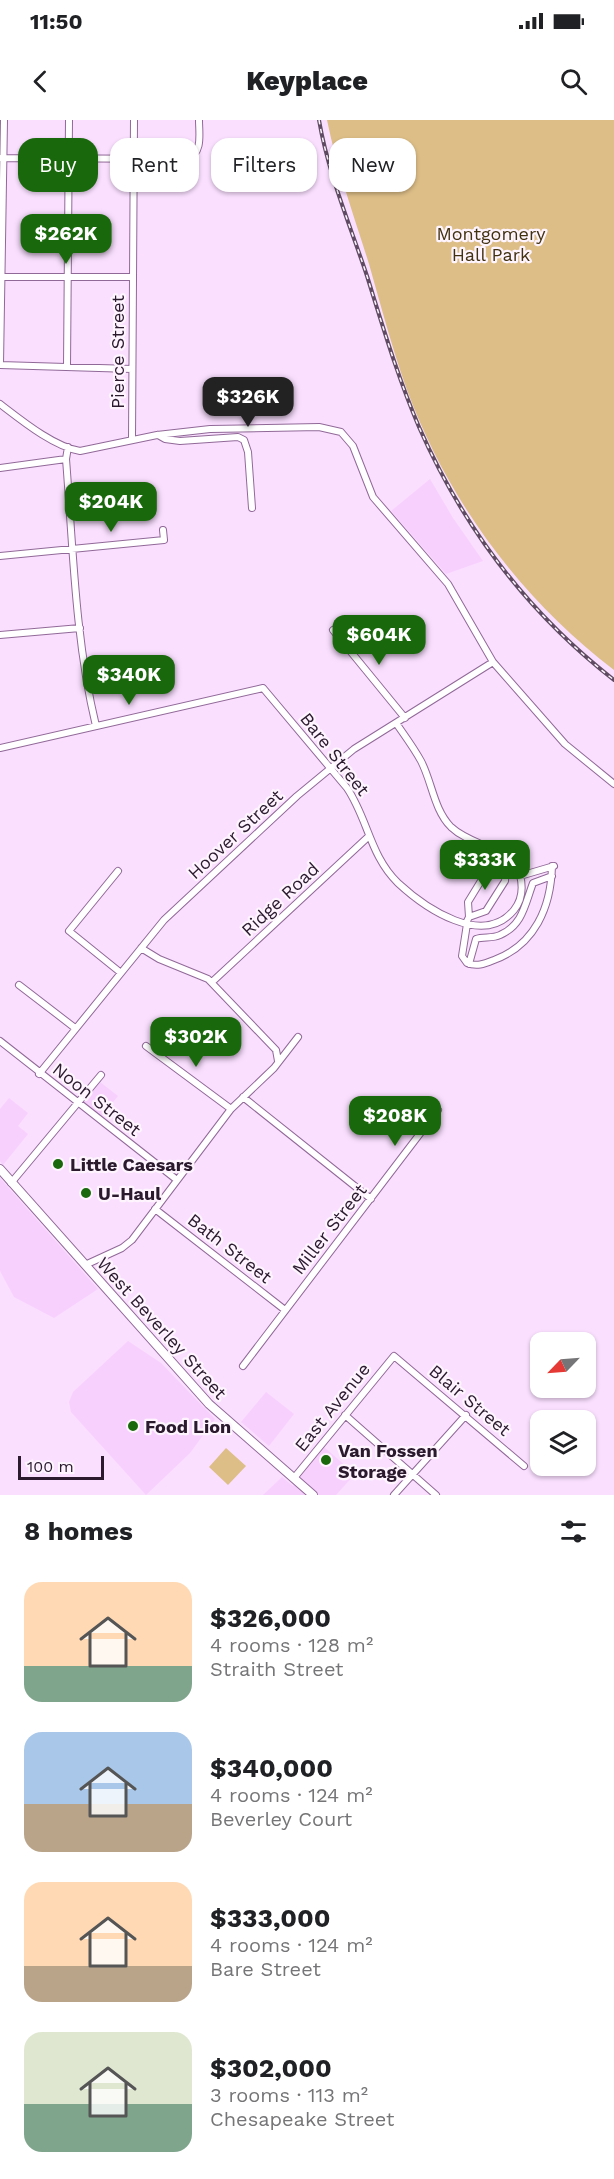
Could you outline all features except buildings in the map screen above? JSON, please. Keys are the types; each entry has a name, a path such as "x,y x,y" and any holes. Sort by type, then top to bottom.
{"main road":[{"name":"West Beverley Street","path":"0,1169 209,1404 313,1495"}],"street":[{"path":"3,120 0,364 132,369"},
{"path":"69,120 69,138"},
{"name":"Pierce Street","path":"134,120 134,138"},
{"path":"199,120 199,138"},
{"path":"2,158 18,158"},
{"path":"67,367 69,192"},
{"name":"Pierce Street","path":"132,439 133,192"},
{"path":"1,277 132,277"},
{"path":"0,404 25,423 68,447 89,450 157,435 254,427 319,427 336,430 345,435 353,446 373,497 452,590 493,662 565,744 614,784"},
{"path":"157,435 171,440 238,437 244,440 249,452 252,508"},
{"path":"0,748 96,726 87,688 80,628 66,459 68,447"},
{"path":"0,468 66,459"},
{"path":"0,556 164,540 163,530"},
{"path":"0,635 80,628"},
{"path":"333,630 405,718"},
{"name":"Hoover Street","path":"39,1074 168,915 329,767 493,662"},
{"name":"Bare Street","path":"96,726 263,688 329,767 357,805 368,837 381,863 398,883 436,910 467,921 490,925 507,917 520,899 520,876"},
{"path":"396,723 421,761 445,820 470,841 501,853 513,863 520,876 554,866 547,906 527,939 496,959 477,966 469,964 462,956 468,902 487,871 506,869 513,863"},
{"name":"Ridge Road","path":"212,982 368,837"},
{"path":"467,921 486,911 506,879 506,869"},
{"path":"118,871 69,931 121,973"},
{"path":"469,964 478,938 501,935 512,927 525,910 533,884 552,876"},
{"path":"141,948 159,959 197,972 212,982 276,1050 278,1061"},
{"path":"19,985 75,1028"},
{"path":"85,1265 128,1244 231,1109 257,1086 298,1037"},
{"name":"Noon Street","path":"0,1041 39,1074 177,1180"},
{"path":"146,1046 231,1109"},
{"path":"11,1182 101,1075"},
{"path":"243,1097 371,1199"},
{"name":"Miller Street","path":"243,1366 438,1110"},
{"name":"Bath Street","path":"156,1209 285,1310"},
{"name":"East Avenue","path":"294,1478 391,1357 396,1356"},
{"name":"Blair Street","path":"396,1356 524,1466"},
{"path":"345,1415 436,1495"},
{"path":"394,1495 466,1415"}],"shaded area":[{"path":"430,479 453,518 483,561 446,574 391,511"},
{"path":"100,1082 118,1096 101,1117 83,1103"},
{"path":"9,1098 28,1113 18,1126 28,1134 3,1165 0,1161 0,1109"},
{"path":"0,1178 98,1289 54,1318 14,1297 0,1271"},
{"path":"128,1341 161,1363 215,1419 190,1453 146,1495 71,1412 69,1402 73,1392"},
{"path":"266,1392 294,1414 269,1446 241,1422"},
{"name":"Van Fossen Storage","path":"324,1447 355,1474 336,1495 263,1495 282,1477 293,1486"}],"green space":[{"name":"Montgomery Hall Park","path":"327,120 614,120 614,670 548,611 491,545 443,470 407,390 347,192 416,192 416,138 331,138"},
{"path":"226,1448 246,1466 228,1485 209,1467"}],"railway":[{"path":"319,120 334,179 398,371 411,409 436,464 477,533 526,597 553,626 614,680"}],"place":[{"name":"Little Caesars","path":"58,1164"},
{"name":"U-Haul","path":"86,1193"},
{"name":"Food Lion","path":"133,1426"},
{"name":"Van Fossen Storage","path":"326,1460"}]}
